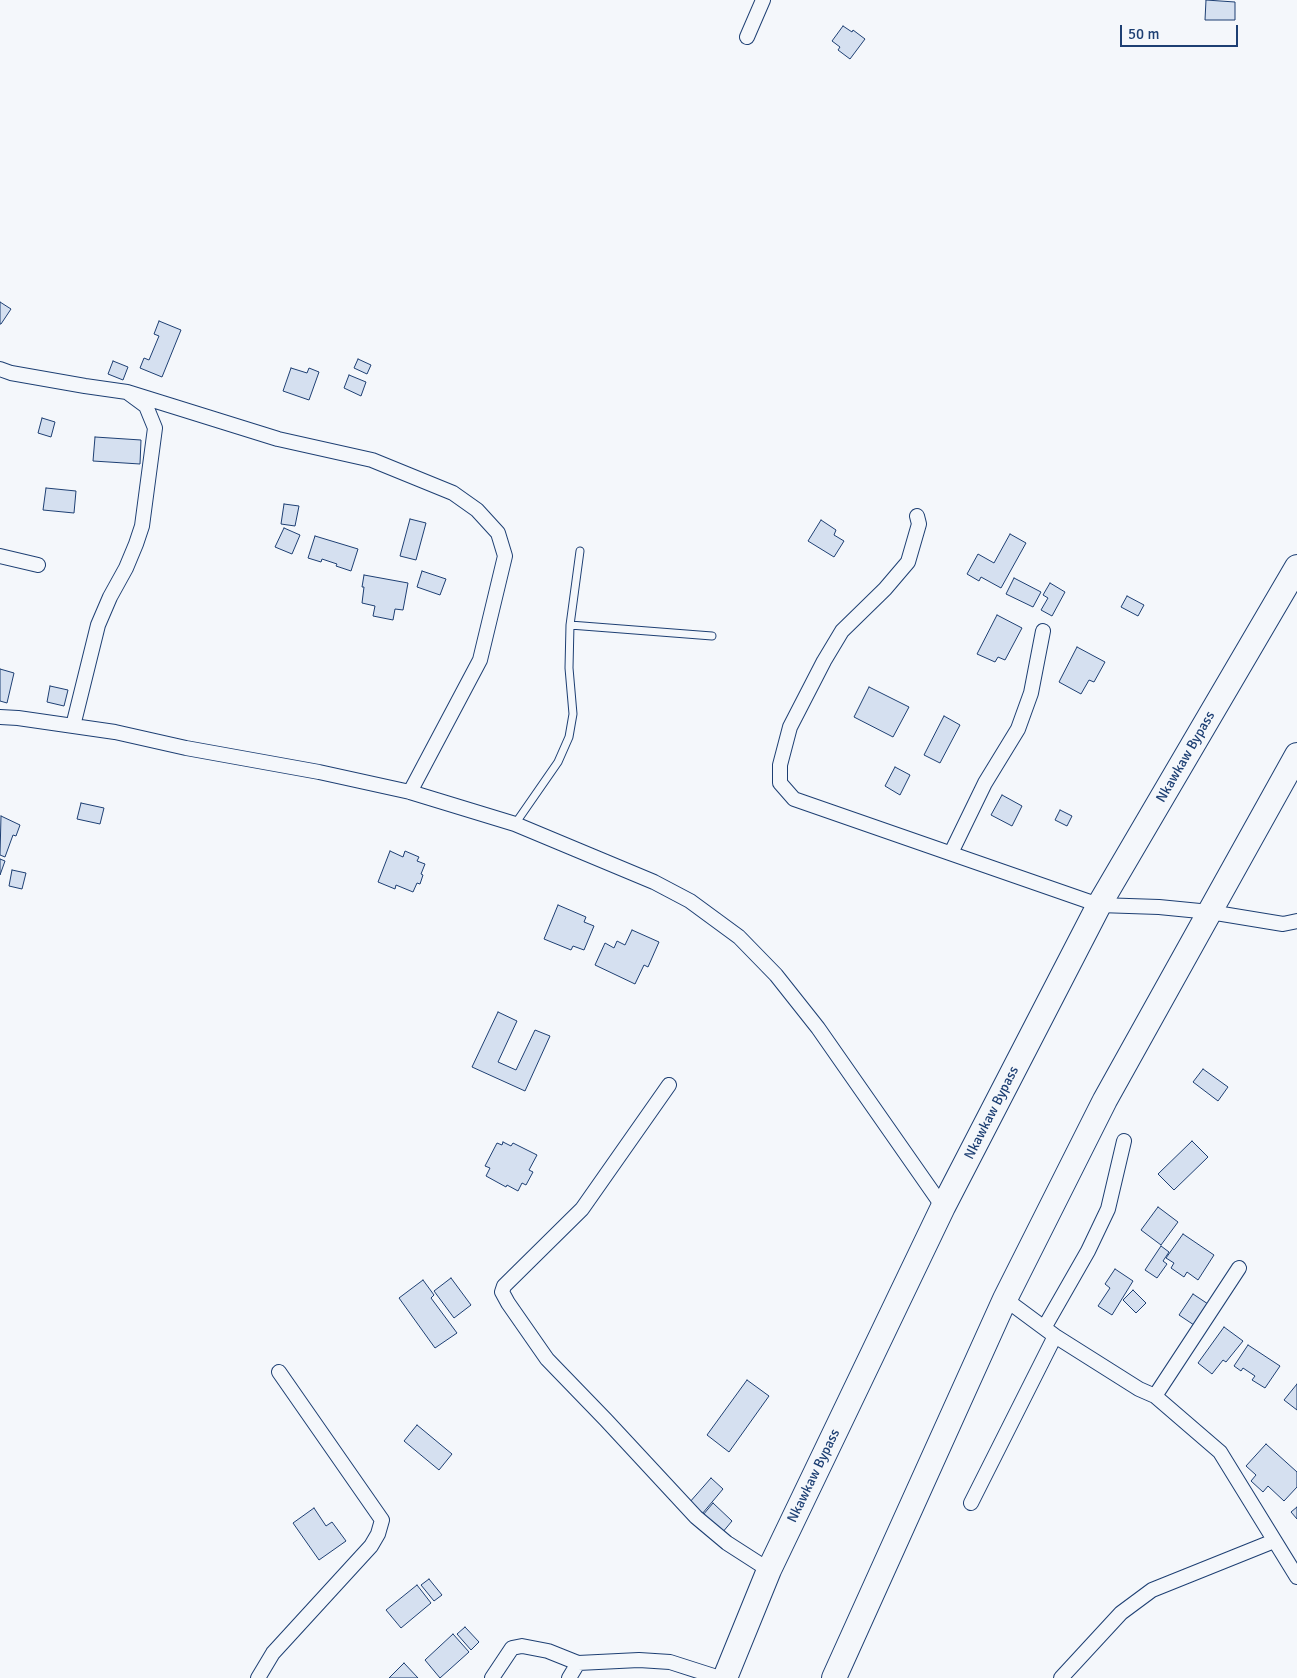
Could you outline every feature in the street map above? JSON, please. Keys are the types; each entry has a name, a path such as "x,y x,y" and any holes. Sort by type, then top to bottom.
{"highway":[{"name":"Nkawkaw Bypass","path":"725,1678 769,1570 942,1207 1099,905 1297,567"},
{"path":"834,1678 1005,1300 1105,1100 1297,755"}],"street":[{"path":"747,37 763,0"},
{"path":"0,369 11,373 127,392 278,439 372,460 453,494 477,510 498,534 505,556 480,660 410,792"},
{"path":"73,726 98,625 110,597 126,568 142,526 155,428 146,406 127,392"},
{"path":"918,516 919,524 908,562 885,589 842,631 819,669 790,727 780,765 780,783 794,799 1099,905 1210,912 1283,924 1297,921"},
{"path":"0,556 38,565"},
{"path":"951,854 985,783 1018,729 1031,693 1043,631"},
{"path":"0,717 115,732 186,748 319,772 410,792 515,824 654,882 690,900 739,936 776,975 818,1028 942,1207"},
{"path":"669,1085 582,1209 504,1286 502,1292 547,1360 606,1420 696,1518 727,1543 769,1570"},
{"path":"970,1503 1108,1210 1124,1141"},
{"path":"1154,1396 1239,1268"},
{"path":"1005,1300 1050,1332 1139,1389 1154,1396 1220,1452 1297,1578"},
{"path":"258,1678 274,1653 371,1546 378,1534 382,1520 280,1372"},
{"path":"1061,1678 1121,1613 1152,1590 1274,1541"},
{"path":"492,1678 512,1648 522,1646 548,1651 578,1663 639,1660 670,1662 720,1678"},
{"path":"570,1678 578,1663"}],"lane":[{"path":"515,824 558,762 569,737 573,714 569,668 570,625 580,551"},
{"path":"570,625 712,636"}],"building":[{"path":"1206,0 1235,2 1235,20 1205,20"},
{"path":"843,26 852,32 853,30 865,39 850,59 838,50 840,47 832,41"},
{"path":"0,302 11,309 1,324 0,324"},
{"path":"159,321 181,330 162,377 140,368 144,358 149,360 159,336 154,334"},
{"path":"358,359 371,365 367,374 354,368"},
{"path":"113,361 128,367 123,380 108,374"},
{"path":"291,368 307,373 309,368 319,372 309,400 283,391"},
{"path":"349,375 366,382 361,396 344,388"},
{"path":"42,418 55,422 51,437 38,433"},
{"path":"95,437 141,440 140,464 93,461"},
{"path":"46,488 76,491 74,513 43,510"},
{"path":"284,504 299,506 295,526 281,524"},
{"path":"410,519 426,523 416,560 400,556"},
{"path":"821,520 836,530 834,535 844,541 834,557 808,541"},
{"path":"284,528 300,535 292,554 275,547"},
{"path":"1010,534 1026,543 1001,588 981,577 979,581 967,574 978,554 994,563"},
{"path":"315,536 358,549 351,571 322,559 321,562 308,558"},
{"path":"422,571 446,579 440,595 417,587"},
{"path":"364,575 408,583 403,610 395,609 393,620 373,616 375,606 362,603"},
{"path":"1014,578 1041,592 1033,607 1006,594"},
{"path":"1050,583 1065,592 1052,616 1041,610 1048,598 1043,595"},
{"path":"1127,596 1144,605 1138,616 1121,607"},
{"path":"997,615 1022,628 1005,660 998,657 995,662 977,654"},
{"path":"1077,647 1105,662 1094,682 1089,680 1081,694 1059,682"},
{"path":"0,669 14,673 7,703 0,701"},
{"path":"50,686 68,690 64,706 47,702"},
{"path":"869,687 909,707 893,737 854,717"},
{"path":"944,716 960,725 940,763 924,755"},
{"path":"895,767 910,775 900,795 885,786"},
{"path":"1002,795 1022,806 1012,826 991,815"},
{"path":"81,803 104,808 100,824 77,819"},
{"path":"1060,810 1072,816 1067,826 1055,820"},
{"path":"1,816 20,825 16,836 13,835 5,857 0,855"},
{"path":"390,851 403,857 405,851 419,857 417,861 425,864 420,884 417,883 413,892 396,885 395,889 378,882"},
{"path":"0,859 5,861 0,875"},
{"path":"12,870 26,873 22,889 9,886"},
{"path":"558,905 586,917 584,922 594,926 584,950 573,946 571,950 544,939"},
{"path":"632,930 659,942 648,967 644,965 635,984 595,965 605,943 614,948 617,941 625,945"},
{"path":"498,1012 517,1021 498,1062 516,1070 535,1030 550,1036 525,1091 472,1067"},
{"path":"1203,1069 1228,1087 1218,1101 1193,1082"},
{"path":"1192,1141 1208,1157 1174,1190 1158,1174"},
{"path":"503,1142 511,1146 513,1143 537,1155 529,1170 533,1172 526,1185 522,1183 518,1191 486,1176 490,1168 485,1166 497,1143 502,1145"},
{"path":"1158,1207 1178,1222 1161,1245 1141,1230"},
{"path":"1183,1234 1214,1255 1198,1280 1187,1272 1184,1277 1171,1268 1174,1263 1166,1258"},
{"path":"1161,1246 1169,1252 1163,1261 1167,1264 1157,1278 1145,1270"},
{"path":"1115,1269 1133,1281 1112,1315 1098,1306 1110,1288 1105,1284"},
{"path":"451,1278 471,1305 454,1318 434,1291"},
{"path":"423,1280 434,1295 431,1298 457,1333 435,1348 399,1298"},
{"path":"1133,1290 1146,1303 1136,1313 1123,1300"},
{"path":"1193,1294 1211,1306 1197,1327 1179,1315"},
{"path":"1224,1327 1243,1341 1226,1362 1223,1360 1212,1374 1198,1363"},
{"path":"1248,1345 1280,1366 1265,1388 1252,1380 1255,1376 1243,1368 1241,1371 1234,1366"},
{"path":"747,1380 769,1396 729,1452 707,1435"},
{"path":"1297,1384 1297,1410 1284,1400"},
{"path":"417,1425 452,1454 439,1470 404,1441"},
{"path":"1266,1444 1297,1472 1297,1487 1284,1501 1268,1486 1263,1492 1251,1481 1256,1475 1246,1466"},
{"path":"711,1478 723,1489 702,1514 689,1503"},
{"path":"713,1503 732,1521 722,1533 703,1515"},
{"path":"1297,1507 1297,1519 1291,1512"},
{"path":"314,1508 326,1526 332,1522 346,1541 319,1560 293,1523"},
{"path":"429,1579 442,1595 434,1601 421,1585"},
{"path":"417,1585 431,1603 401,1628 386,1610"},
{"path":"465,1627 479,1642 471,1650 457,1634"},
{"path":"453,1634 469,1652 440,1678 425,1660"},
{"path":"404,1663 418,1678 389,1678"}]}
